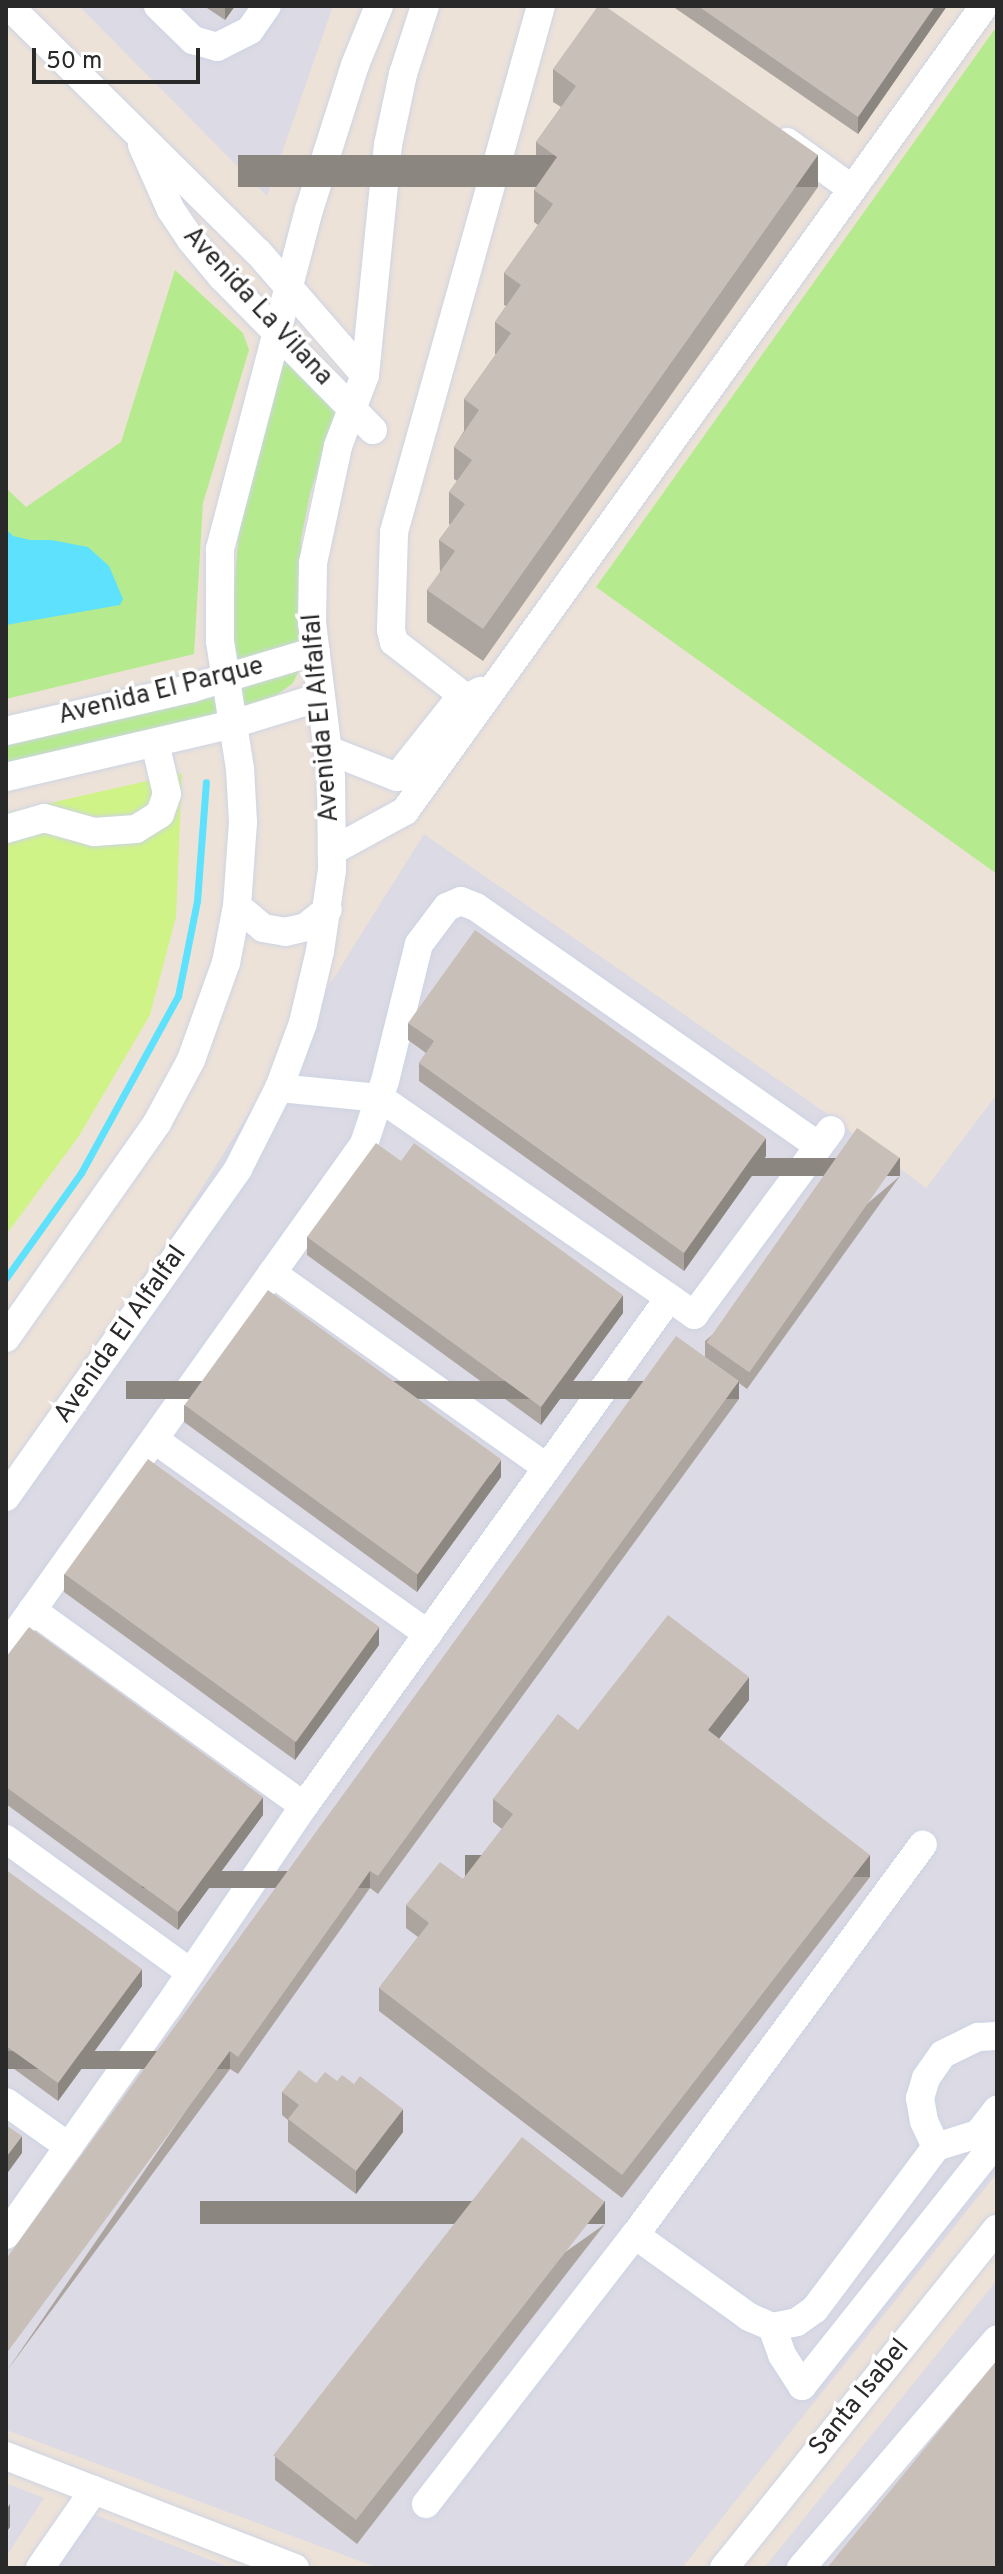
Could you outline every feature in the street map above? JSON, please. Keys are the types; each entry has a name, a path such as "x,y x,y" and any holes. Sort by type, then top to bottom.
{"street":[{"name":"Avenida La Vilana","path":"9,6 288,286 365,375"},
{"path":"158,6 193,40 217,47 250,30 267,6"},
{"path":"6,1338 143,1143 175,1092 216,996 237,906 243,795 224,679 218,605 220,549 288,286 335,126 379,6"},
{"name":"Avenida El Alfalfal","path":"6,1497 238,1169 279,1088 311,996 328,909 332,851 328,750 312,622 313,563 328,486 351,406 365,375 388,145 403,74 425,6"},
{"path":"472,703 392,638 394,532 541,6"},
{"path":"332,851 405,811 472,703 496,684 984,6"},
{"path":"764,125 851,188"},
{"name":"Avenida La Vilana","path":"135,130 181,226 222,277 373,430"},
{"name":"Avenida El Parque","path":"6,731 224,679 316,651"},
{"name":"Avenida El Parque","path":"6,777 233,724 320,697"},
{"path":"328,750 397,777 455,704 472,703"},
{"path":"6,829 44,818 94,832 136,829 160,814 167,794 155,743"},
{"path":"6,1647 359,1151 371,1128 380,1098 419,944 447,907 461,901 476,907 825,1138 694,1315 380,1098 279,1088"},
{"path":"237,906 263,928 285,932 306,927 328,909"},
{"path":"272,1273 547,1468"},
{"path":"6,2235 191,1973 304,1806 669,1298"},
{"path":"155,1440 428,1634"},
{"path":"32,1610 304,1806"},
{"path":"6,1839 191,1973"},
{"path":"426,2504 635,2235 923,1845"},
{"path":"989,2144 936,2147 912,2125 926,2078 943,2054 978,2037 997,2036"},
{"path":"6,2102 69,2147"},
{"path":"772,2327 782,2355 802,2386 989,2144 997,2110"},
{"path":"635,2235 749,2317 772,2327 797,2322 815,2309 936,2147"},
{"name":"Santa Isabel","path":"724,2568 997,2229"},
{"path":"801,2568 997,2339"},
{"path":"6,2456 295,2568"},
{"path":"40,2568 94,2490"}],"shaded area":[{"path":"79,6 333,6 267,196"},
{"path":"424,834 826,1113 926,1188 997,1094 997,2173 682,2568 379,2568 6,2430 6,1500"},
{"path":"997,2280 997,2568 764,2568"},
{"path":"6,2483 44,2498 6,2557"},
{"path":"93,2514 231,2568 58,2568"}],"green space":[{"path":"997,26 997,874 596,587"},
{"path":"175,270 243,333 249,350 203,503 194,654 6,699 6,488 26,507 121,442"},
{"path":"284,358 337,412 310,494 301,540 301,666 293,683 278,694 241,709 6,767 6,738 238,661 231,628 244,499"},
{"path":"182,773 176,917 150,1015 79,1136 6,1235 6,813"}],"water":[{"path":"6,529 13,536 30,540 51,540 88,547 109,566 123,599 120,605 6,625"}],"building":[{"path":"598,6 605,6 818,155 483,629 427,590 455,551 439,540 465,504 449,492 472,460 454,447 479,410 464,399 511,333 495,322 521,285 504,273 553,204 534,190 557,157 536,142 576,86 553,69"},
{"path":"698,6 935,6 858,117"},
{"path":"475,930 766,1138 684,1253 419,1063 434,1041 408,1023"},
{"path":"857,1128 900,1158 749,1372 707,1343"},
{"path":"376,1143 401,1161 414,1143 623,1295 541,1407 307,1237"},
{"path":"268,1290 501,1459 418,1574 185,1405"},
{"path":"676,1336 739,1381 378,1876 370,1871 238,2057 230,2051 6,2354 6,2259"},
{"path":"148,1459 379,1627 296,1742 65,1574"},
{"path":"668,1615 749,1677 708,1730 870,1855 622,2175 379,1988 429,1923 406,1905 440,1862 463,1879 513,1814 493,1799 558,1714 578,1730"},
{"path":"29,1627 263,1797 178,1912 6,1787 6,1657"},
{"path":"6,1870 142,1969 58,2083 6,2046"},
{"path":"299,2070 316,2083 325,2072 337,2081 342,2075 354,2084 360,2076 403,2109 356,2171 288,2119 299,2105 282,2092"},
{"path":"6,2125 22,2136 6,2157"},
{"path":"522,2137 605,2202 356,2520 273,2455"},
{"path":"997,2360 997,2568 827,2568"}],"waterway":[{"path":"6,1278 81,1173 178,996 197,901 206,782"}]}
